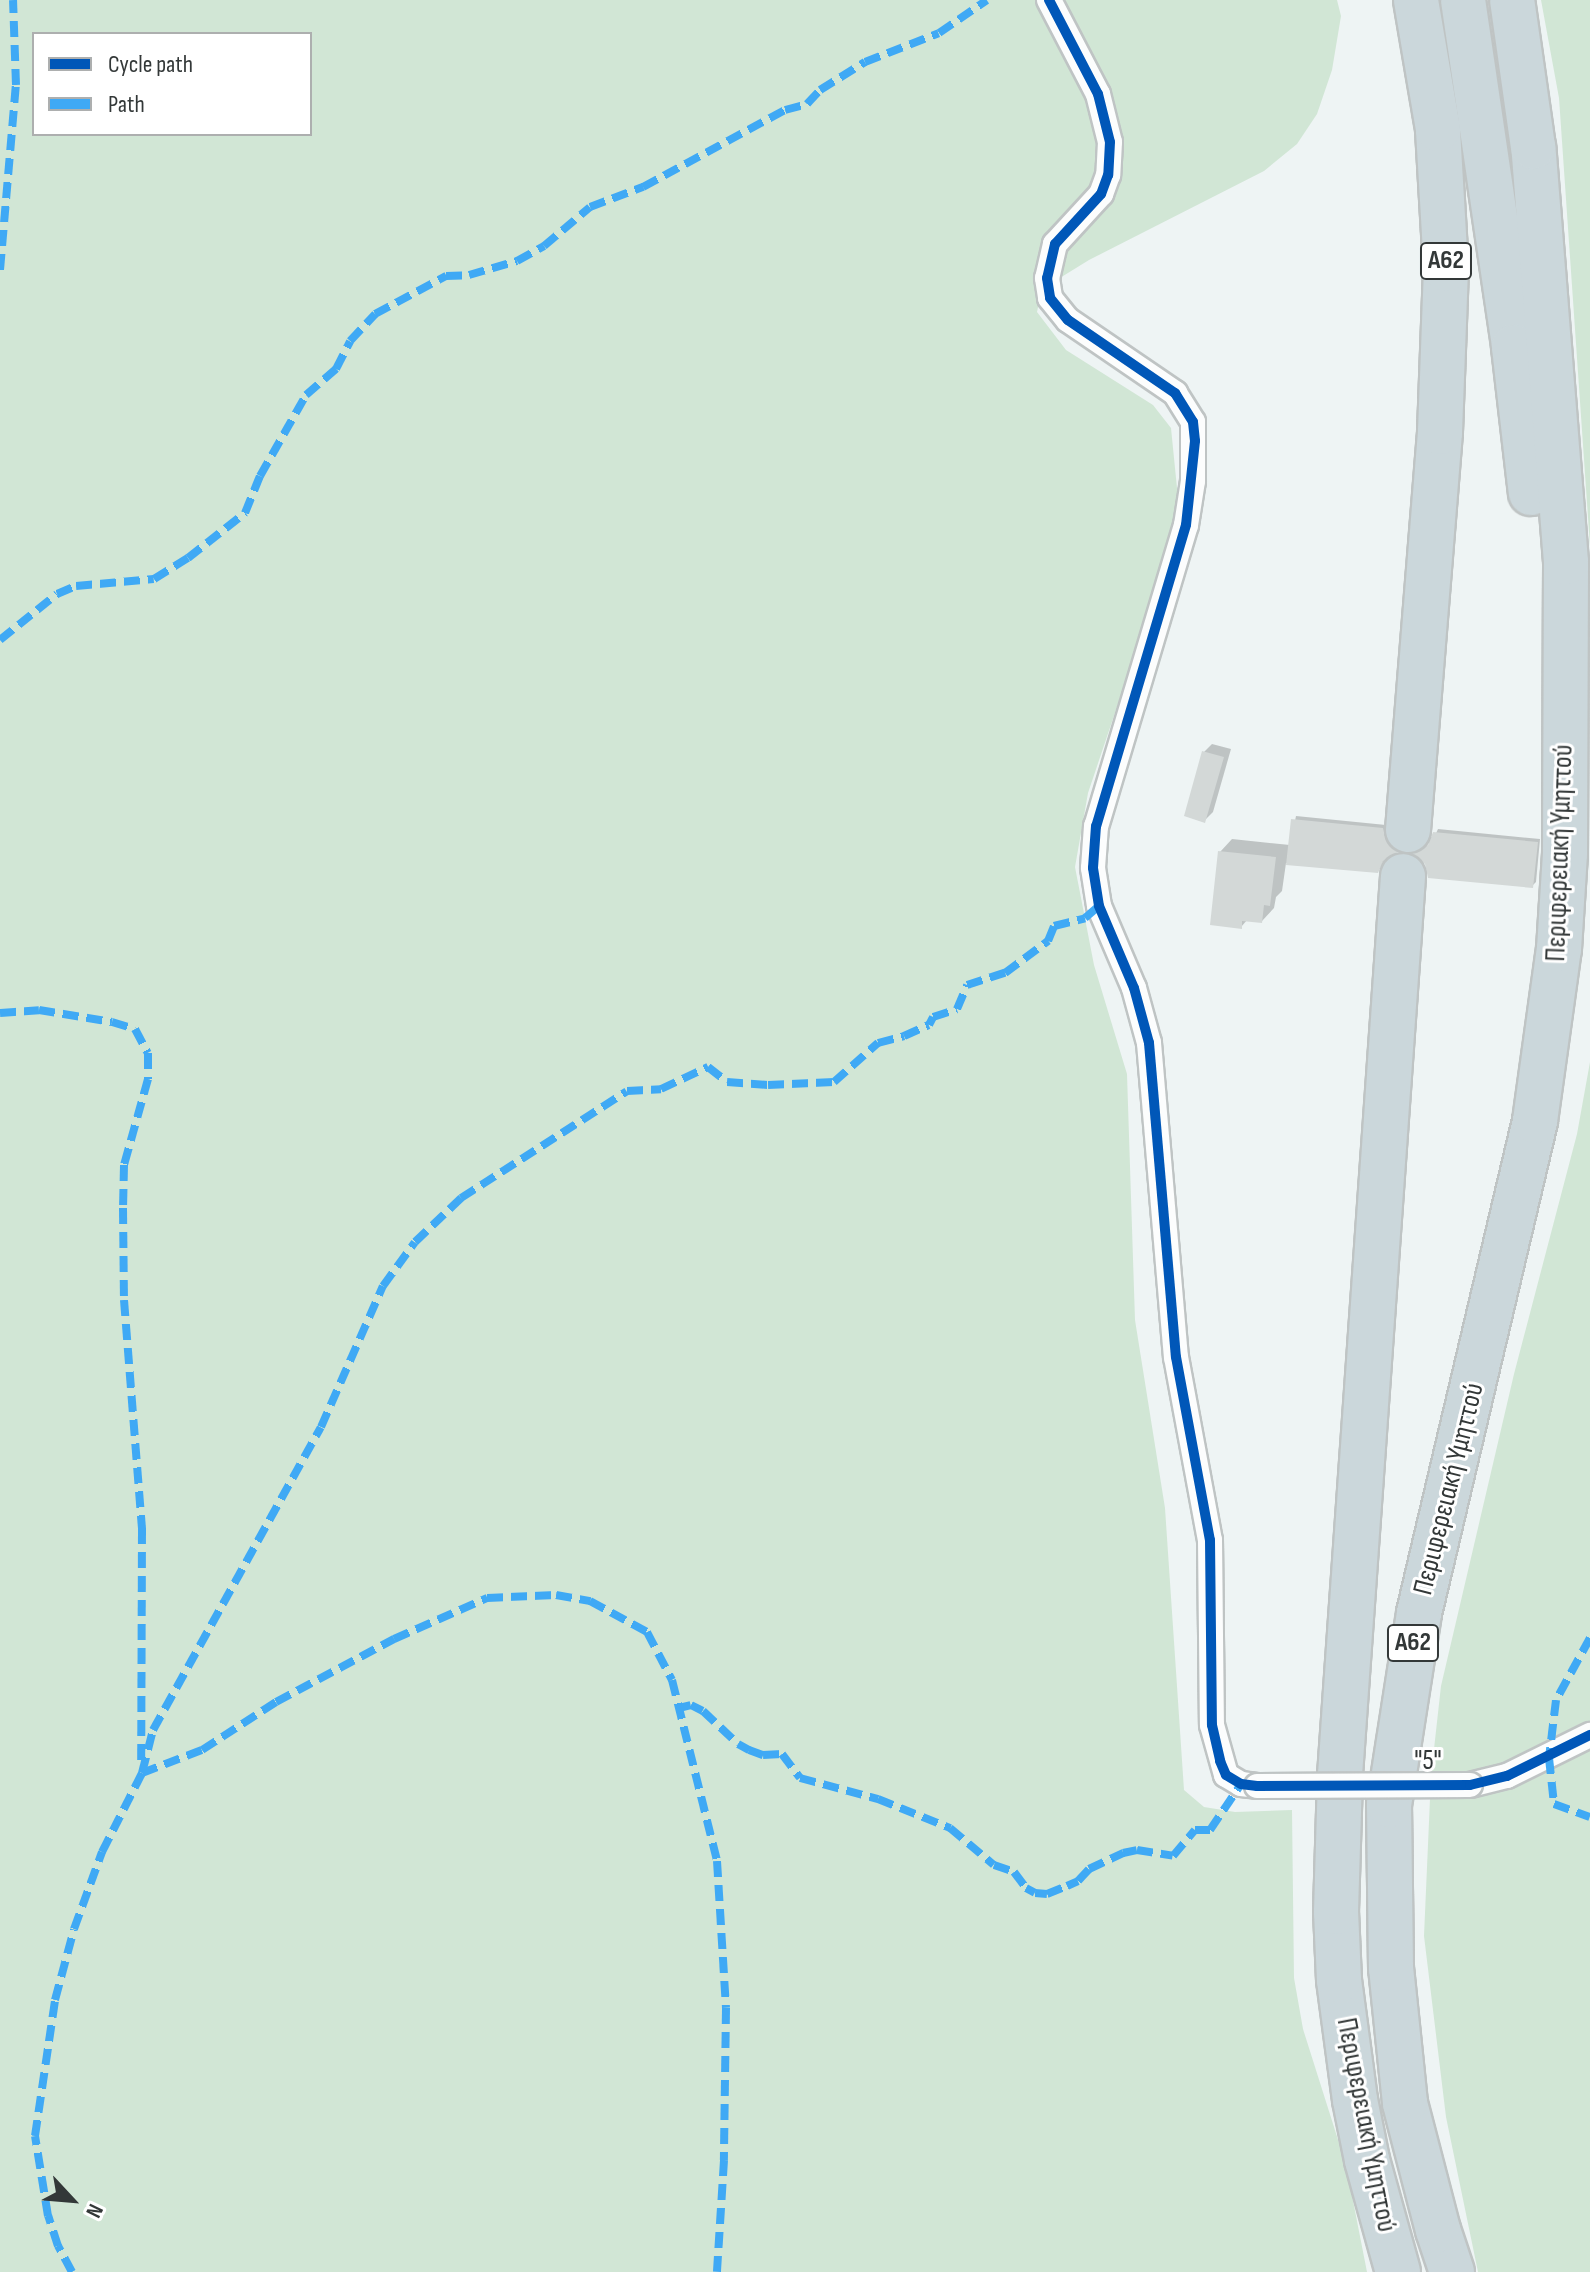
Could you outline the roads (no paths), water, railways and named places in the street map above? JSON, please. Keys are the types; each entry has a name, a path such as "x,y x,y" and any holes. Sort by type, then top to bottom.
{"highway":[{"name":"Α62","path":"1408,830 1440,432 1446,269 1438,129 1416,0"},
{"path":"1463,0 1514,347 1546,617 1563,705"},
{"path":"1512,0 1533,147 1566,562 1563,705"},
{"name":"Περιφερειακή Υμηττού","path":"1452,2272 1405,2103 1391,1968 1389,1805 1419,1613 1511,1236 1549,1034 1565,854 1563,705"},
{"name":"Περιφερειακή Υμηττού","path":"1398,2272 1367,2160 1355,2100 1339,1980 1336,1898 1340,1775 1403,876"}],"street":[{"name":"\"5\"","path":"1049,0 1098,94 1110,142 1108,175 1101,194 1055,244 1047,278 1050,298 1068,320 1175,393 1193,422 1194,468 1186,525 1096,826 1093,868 1099,906 1134,988 1149,1043 1176,1357 1210,1540 1212,1725 1226,1775 1241,1784 1257,1786 1470,1785 1507,1776 1590,1735"}]}
